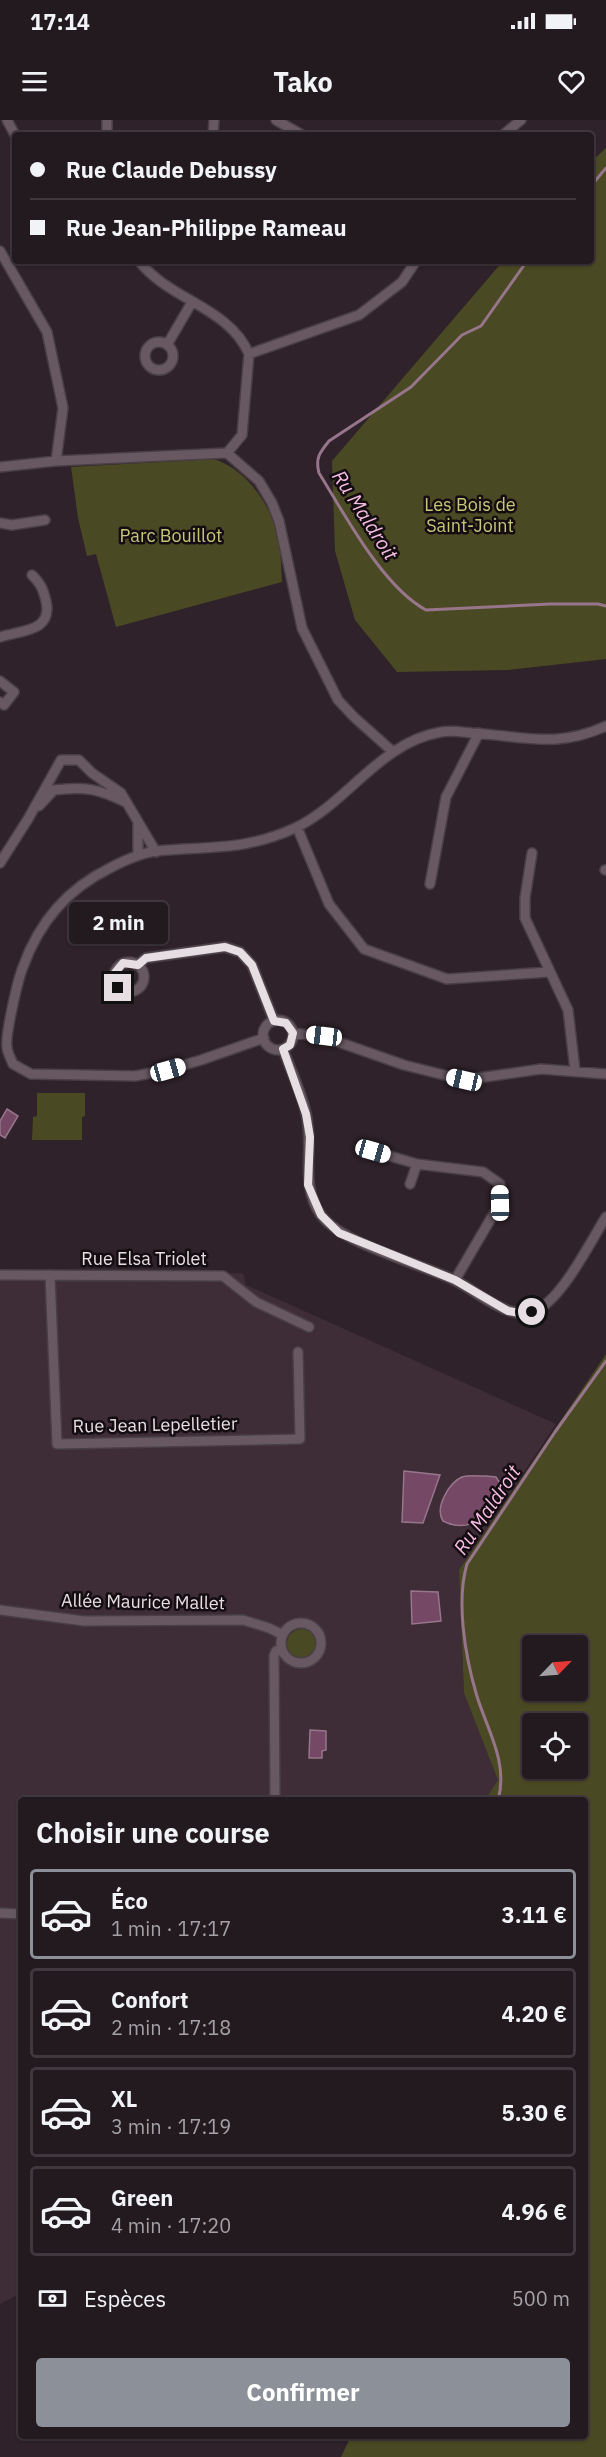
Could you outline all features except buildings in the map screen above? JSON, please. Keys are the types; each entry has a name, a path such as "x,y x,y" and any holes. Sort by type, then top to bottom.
{"street":[{"path":"276,120 297,132"},
{"path":"507,132 521,120"},
{"path":"0,251 47,332 63,408 56,461"},
{"path":"142,264 166,286 232,327 244,342 249,354 242,435 227,453"},
{"path":"249,354 359,315 402,282 414,264"},
{"path":"166,345 192,302"},
{"path":"0,467 56,461 227,453 259,481 272,503 279,521 302,628 338,700 392,751"},
{"path":"0,523 12,525 45,520"},
{"path":"0,637 37,627 45,620 47,608 42,585 32,575"},
{"path":"0,681 14,692 4,705 0,702"},
{"path":"264,1038 168,1070 135,1076 31,1074 13,1064 6,1046 19,976 28,951 42,925 61,902 90,878 138,855 232,847 268,839 297,827 326,808 392,751 419,737 443,731 480,733 540,741 574,738 606,726"},
{"path":"430,884 446,796 480,733"},
{"path":"0,864 31,815 60,760 69,758 79,760 92,773 120,793 156,852"},
{"path":"31,815 54,790 79,787 104,791 128,804"},
{"path":"138,822 138,855"},
{"path":"297,827 329,904 364,949 447,979 549,972"},
{"path":"532,853 525,898 525,918 568,1010 575,1070"},
{"path":"138,965 146,958 225,947 240,952 252,965 274,1021"},
{"path":"274,1021 286,1023 293,1033 290,1045 283,1049 273,1049 265,1043 264,1030 274,1021"},
{"path":"293,1033 324,1036 405,1065 464,1080 541,1069 606,1074"},
{"path":"283,1049 306,1114 310,1137 308,1185 321,1215 339,1233 455,1280 508,1311 520,1313 542,1308 558,1294 606,1217"},
{"path":"373,1151 417,1164 483,1172 500,1184 500,1203 455,1280"},
{"path":"410,1184 417,1164"},
{"name":"Rue Elsa Triolet","path":"0,1275 223,1275 256,1302 309,1327"},
{"name":"Rue Jean Lepelletier","path":"50,1275 57,1444 300,1439 298,1352"},
{"name":"Allée Maurice Mallet","path":"0,1610 84,1621 243,1620 283,1635"},
{"path":"304,1623 314,1628 319,1635 321,1643 316,1657 303,1663 289,1659 282,1649 283,1635 291,1626 304,1623"},
{"path":"275,1797 274,1656 276,1651 282,1649"},
{"path":"0,1913 18,1914"}],"shaded area":[{"path":"243,1273 246,1285 556,1424 459,1570 464,1693 499,1780 487,1797 18,1797 18,2295 0,2304 0,1281"}],"green space":[{"name":"Les Bois de Saint-Joint","path":"606,148 606,659 508,670 397,672 355,620 335,551 332,461 500,264 594,264 594,159"},
{"name":"Parc Bouillot","path":"213,459 225,464 247,480 264,502 276,527 279,540 282,582 116,627 96,554 87,556 78,518 71,467"},
{"path":"37,1093 85,1093 82,1140 32,1140 33,1117 37,1116"},
{"path":"606,1354 606,2457 341,2457 350,2439 588,2439 588,1797 487,1797 498,1780 464,1693 459,1570"},
{"path":"302,1629 313,1633 317,1644 313,1655 302,1659 291,1655 287,1644 291,1633"}],"water":[{"path":"7,1109 18,1116 5,1138 0,1135 0,1121"},
{"path":"404,1471 440,1475 423,1523 402,1522"},
{"path":"464,1476 496,1477 501,1485 494,1504 488,1512 481,1519 463,1525 453,1525 443,1521 440,1509 448,1489"},
{"path":"411,1591 438,1592 441,1621 412,1624"},
{"path":"310,1730 326,1731 326,1750 322,1751 322,1758 309,1758"}],"waterway":[{"name":"Ru Maldroit","path":"594,182 606,168"},
{"name":"Ru Maldroit","path":"525,264 481,326 462,335 411,387 329,441 319,456 319,473 380,568 410,599 426,610 550,604 606,606"},
{"name":"Ru Maldroit","path":"499,1797 501,1786 499,1759 476,1693 465,1645 462,1594 467,1564 555,1432 606,1361"}],"route":[{"path":"118,988 114,974 119,965 123,963 138,965 146,958 225,947 240,952 252,965 274,1021 286,1023 293,1033 290,1045 283,1049 306,1114 310,1137 308,1185 321,1215 339,1233 455,1280 508,1311 532,1312"}]}
